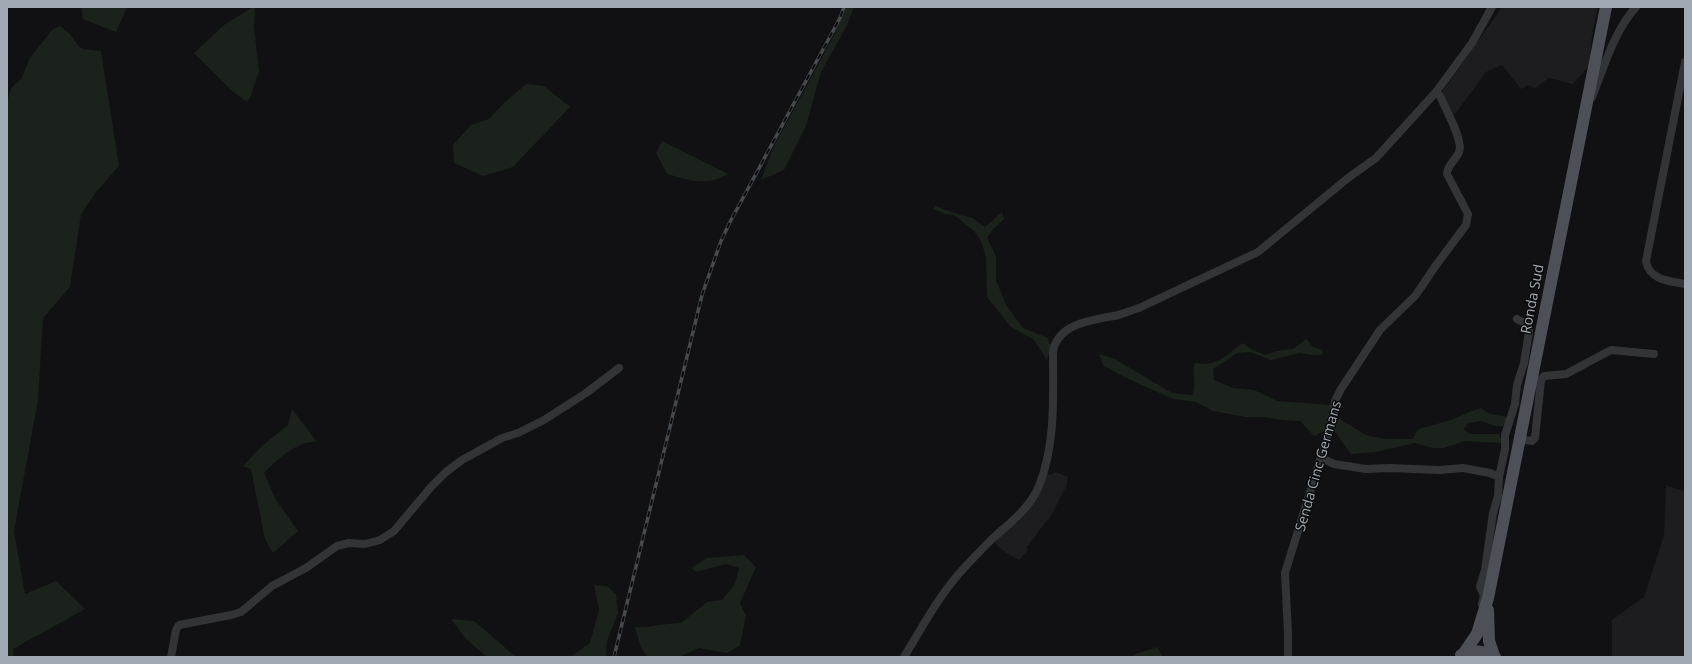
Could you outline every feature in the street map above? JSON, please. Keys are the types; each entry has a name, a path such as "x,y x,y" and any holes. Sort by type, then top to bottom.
{"main road":[{"name":"Ronda Sud","path":"1488,598 1606,7"},
{"path":"1461,655 1477,634 1488,598"},
{"path":"1488,598 1489,641 1495,657"},
{"path":"1461,655 1474,651 1484,652 1495,657"}],"street":[{"path":"904,657 935,605 957,576 982,548 1027,505 1036,492 1046,465 1051,428 1053,350 1058,339 1077,324 1139,308 1258,252 1348,178 1376,158 1436,92 1472,43 1492,7"},
{"path":"1582,123 1617,37 1626,20 1636,7"},
{"path":"1685,62 1648,247 1647,266 1654,276 1685,284"},
{"name":"Senda Cinc Germans","path":"1288,657 1285,573 1333,418 1335,401 1341,389 1380,330 1418,292 1468,221 1468,214 1447,174 1448,168 1460,152 1460,142 1440,96 1436,92"},
{"path":"1477,634 1478,616 1484,595 1480,587 1485,570 1493,513 1498,496 1505,435 1524,363 1529,332 1528,325 1517,319"},
{"path":"1526,440 1532,441 1535,438 1541,380 1544,376 1566,374 1611,350 1654,354"},
{"path":"171,657 176,630 179,625 231,616 241,612 272,586 306,568 337,546 349,543 365,544 380,540 394,531 446,472 462,460 496,442 544,420 586,393 619,368"},
{"path":"1505,435 1516,438"},
{"path":"1321,458 1340,465 1366,469 1390,468 1439,470 1463,468 1490,473 1499,477"}],"shaded area":[{"path":"81,7 127,7 116,32 83,19"},
{"path":"255,7 254,27 259,71 250,98 247,102 232,91 194,53 224,25"},
{"path":"846,7 854,7 846,27 821,72 806,126 784,170 761,180 774,146 831,41"},
{"path":"1502,7 1598,7 1592,35 1589,66 1573,84 1549,78 1535,88 1528,85 1521,89 1502,65 1486,72 1456,113 1453,114 1442,92"},
{"path":"60,26 69,33 79,47 83,49 101,51 119,166 97,191 81,214 70,287 43,318 38,400 14,531 25,594 56,581 85,609 13,649 14,657 7,657 7,102 11,88 22,78 29,59 53,29"},
{"path":"526,84 544,86 570,107 513,167 483,176 454,163 453,145 471,125 489,119 504,103"},
{"path":"662,141 728,174 712,180 698,181 667,174 656,153"},
{"path":"935,206 973,218 985,227 1002,212 1004,219 993,229 987,238 996,256 996,280 1006,305 1023,328 1048,338 1051,346 1047,360 1034,340 1010,326 987,297 986,257 981,241 974,231 954,215 945,214 934,209"},
{"path":"1306,339 1313,347 1323,350 1322,355 1300,353 1271,360 1250,352 1237,353 1213,369 1214,380 1233,388 1254,390 1277,401 1332,405 1328,429 1314,436 1300,421 1264,417 1246,417 1213,411 1196,402 1173,399 1124,377 1103,365 1099,354 1115,359 1172,393 1192,395 1194,387 1195,363 1203,364 1216,362 1243,343 1251,349 1265,355 1277,351 1293,349"},
{"path":"1481,408 1490,414 1507,417 1505,426 1494,426 1481,421 1468,423 1464,429 1469,434 1499,434 1502,443 1465,441 1444,448 1433,448 1415,443 1376,452 1351,454 1333,429 1338,418 1366,435 1384,439 1413,439 1417,430 1451,420"},
{"path":"292,409 317,442 303,444 288,452 264,473 276,500 298,531 273,553 265,539 251,469 243,466 262,446 288,425"},
{"path":"1056,472 1068,477 1066,487 1052,514 1026,548 1028,550 1019,560 1005,552 994,543 1000,537 1046,473 1050,475"},
{"path":"1666,485 1685,492 1685,657 1612,657 1612,620 1644,597 1664,535"},
{"path":"744,555 756,567 740,603 746,616 740,645 727,653 699,648 679,657 648,657 641,648 635,627 681,623 707,602 722,600 735,584 739,568 726,564 696,572 691,568 707,558"},
{"path":"594,585 607,586 616,594 618,613 607,641 606,657 570,657 590,643 599,610"},
{"path":"451,619 474,621 516,657 487,657 466,639"},
{"path":"1158,647 1162,657 1132,657 1135,654"}],"railway":[{"path":"614,657 702,295 721,241 840,18 844,7"}]}
